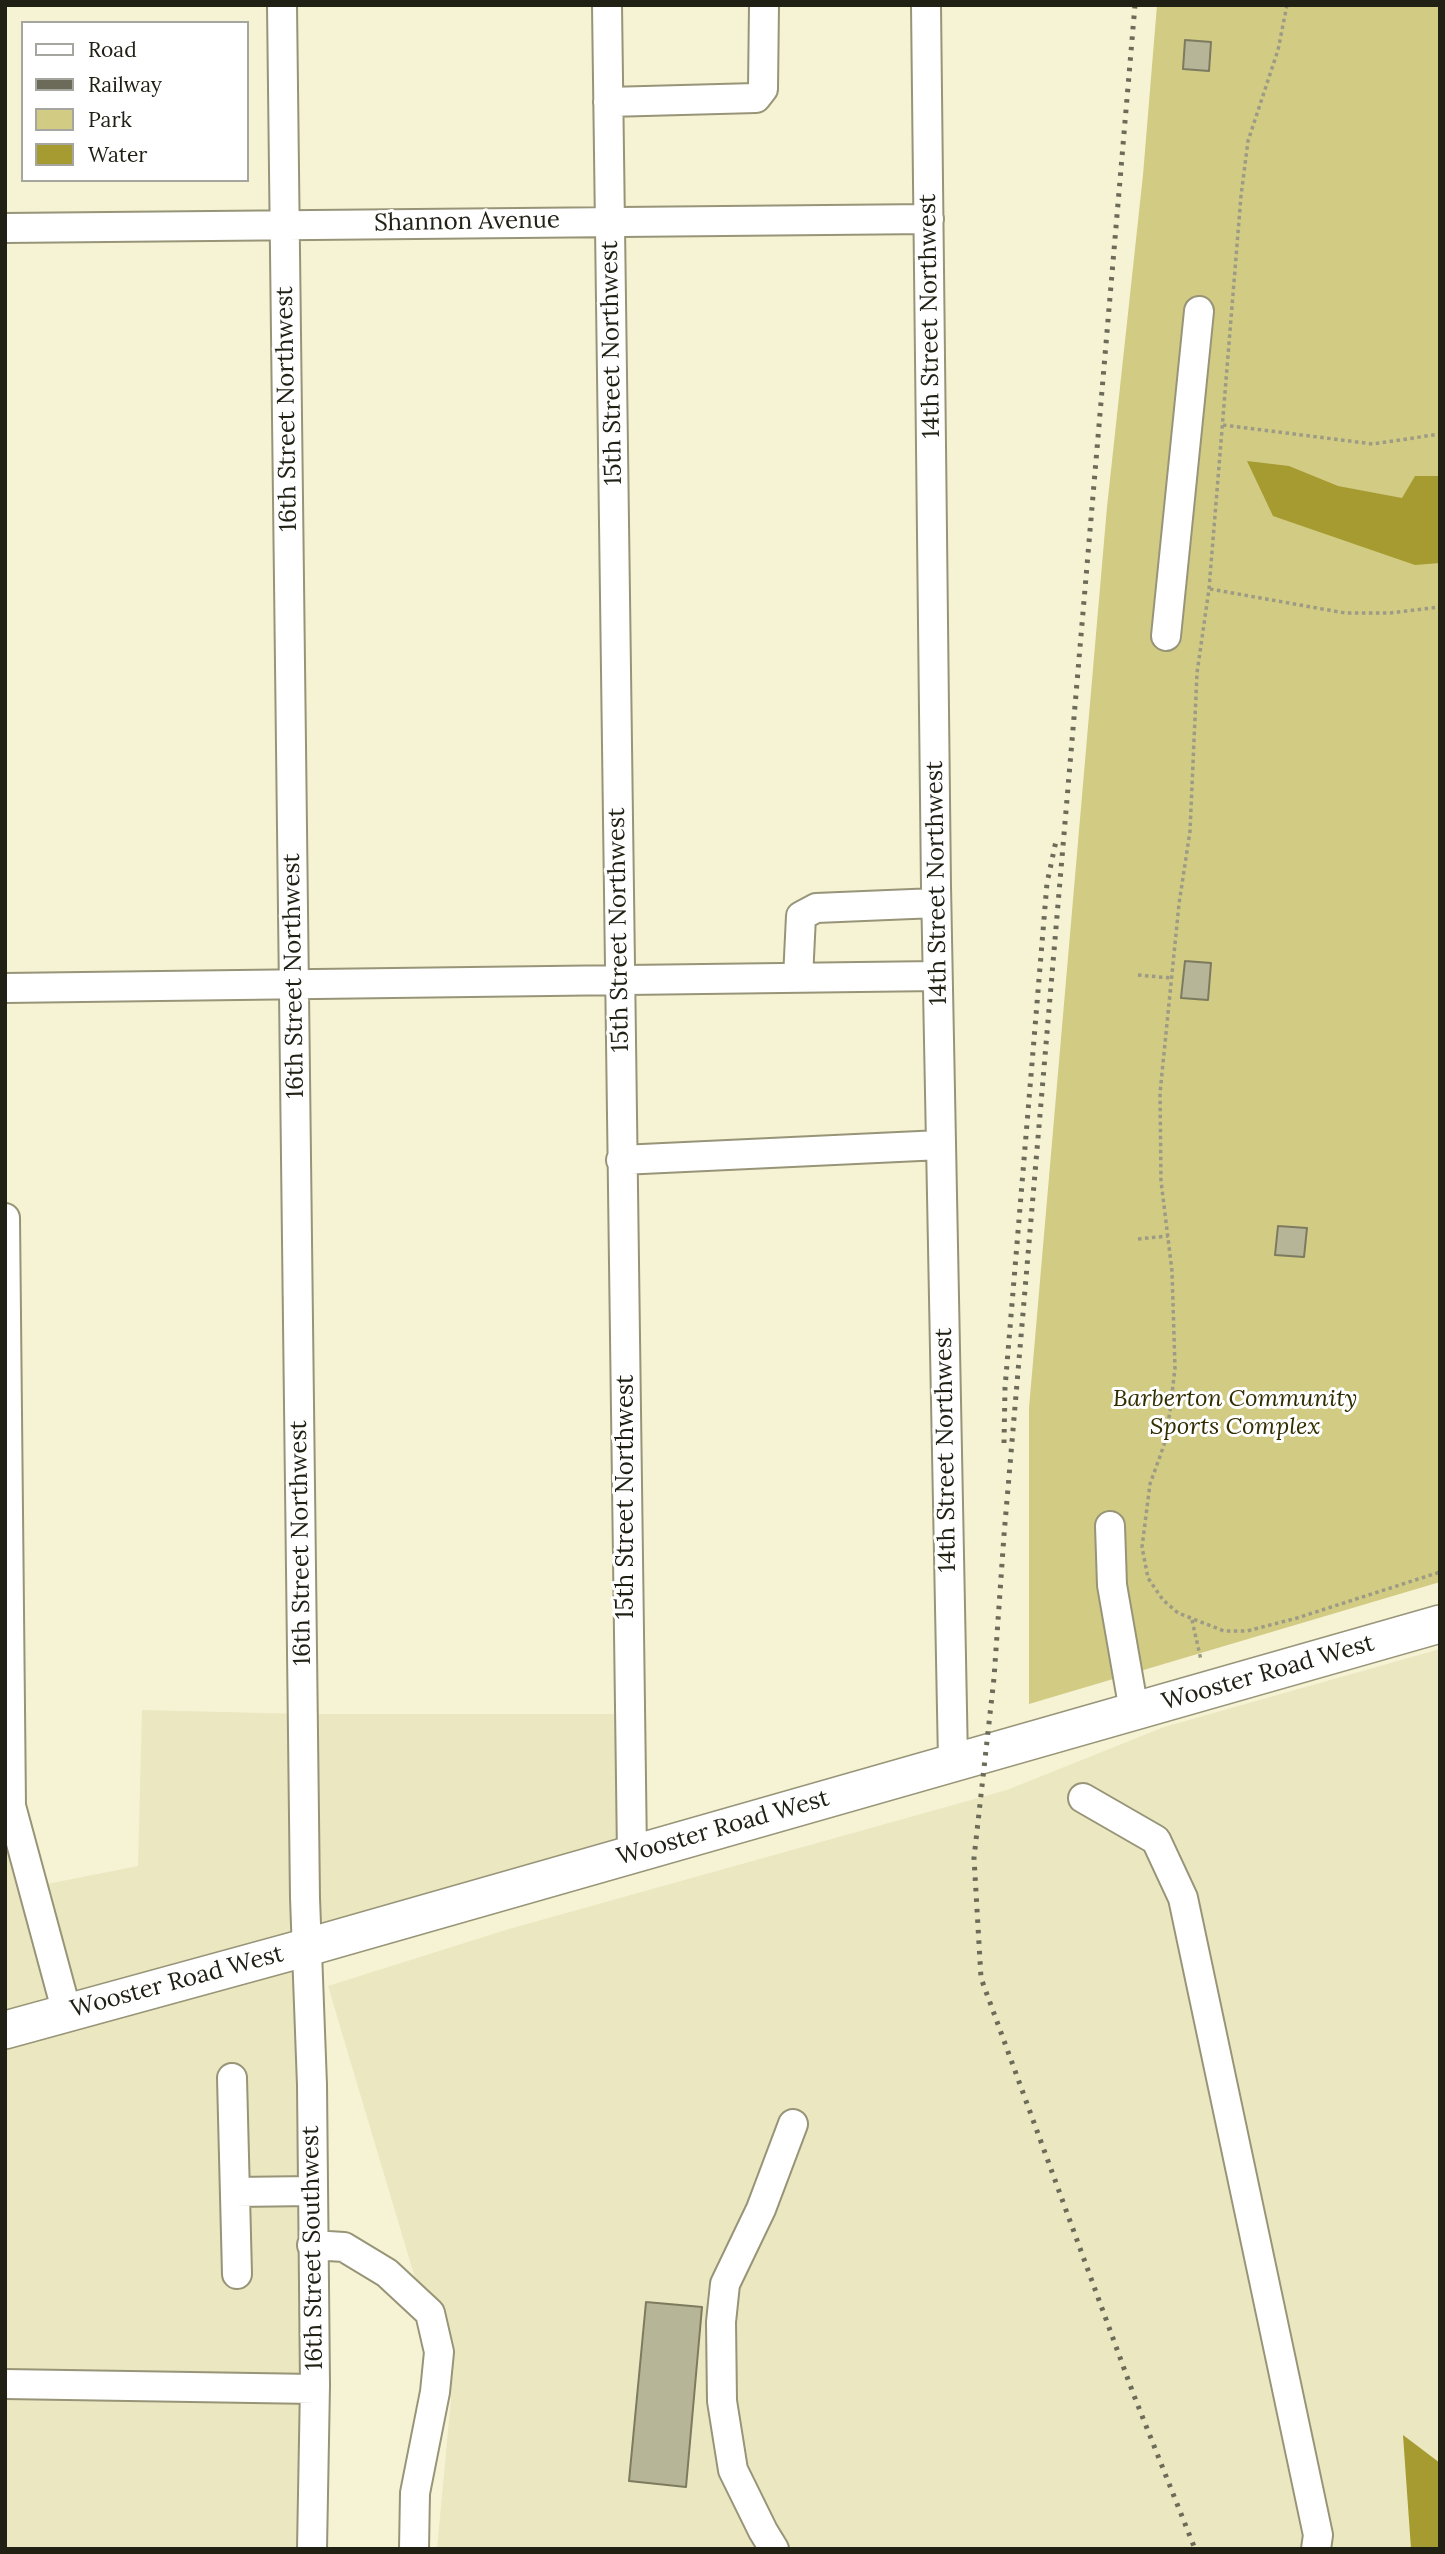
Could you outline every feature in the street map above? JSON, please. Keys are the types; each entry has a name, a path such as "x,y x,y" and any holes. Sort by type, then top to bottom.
{"main road":[{"name":"Wooster Road West","path":"5,2030 308,1947 1440,1624"}],"street":[{"name":"16th Street Northwest","path":"282,5 304,1898 308,1947"},
{"name":"15th Street Northwest","path":"607,5 632,1854"},
{"path":"608,102 756,98 763,89 764,5"},
{"name":"14th Street Northwest","path":"926,5 937,976 953,1761"},
{"name":"Shannon Avenue","path":"5,228 610,220 929,219"},
{"path":"1166,636 1199,312"},
{"path":"798,978 801,916 816,908 936,903"},
{"path":"5,988 937,976"},
{"path":"621,1160 940,1145"},
{"path":"5,1218 11,1806 67,2013"},
{"path":"1110,1526 1112,1585 1134,1711"},
{"path":"1083,1798 1156,1840 1183,1898 1318,2535 1316,2549"},
{"name":"16th Street Southwest","path":"308,1947 315,2389 312,2549"},
{"path":"232,2078 237,2274"},
{"path":"775,2549 763,2532 733,2470 722,2401 721,2322 725,2284 761,2209 793,2124"},
{"path":"235,2192 312,2191"},
{"path":"312,2245 344,2248 376,2266 430,2314 439,2352 435,2392 415,2493 414,2549"},
{"path":"5,2384 315,2389"}],"path":[{"path":"1287,5 1278,50 1248,141 1209,589 1197,673 1188,854 1172,978 1159,1119 1175,1368 1164,1445 1150,1484 1142,1522 1142,1547 1148,1578 1163,1600 1192,1620 1224,1631 1247,1631 1349,1603 1440,1572"},
{"path":"1223,425 1373,444 1440,434"},
{"path":"1209,589 1345,613 1390,613 1440,607"},
{"path":"1138,975 1172,978"},
{"path":"1138,1239 1168,1236"},
{"path":"1192,1620 1201,1660"}],"shaded area":[{"path":"1440,1649 1440,2549 437,2549 451,2399 328,1986 509,1929 1007,1790 1164,1727"},
{"path":"142,1710 303,1714 629,1714 632,1854 308,1947 312,2549 5,2549 5,2029 67,2012 32,1887 138,1866"},
{"path":"5,1828 57,2005 5,2020"}],"green space":[{"name":"Barberton Community Sports Complex","path":"1157,5 1440,5 1440,1582 1029,1704 1029,1408 1107,507 1143,175"}],"water":[{"path":"1247,461 1289,466 1338,486 1402,498 1415,476 1440,476 1440,563 1415,565 1273,516"},
{"path":"1403,2435 1440,2463 1440,2549 1411,2549"}],"building":[{"path":"1185,40 1211,42 1209,71 1183,69"},
{"path":"1185,961 1211,963 1208,1000 1181,998"},
{"path":"1278,1226 1307,1228 1304,1257 1275,1255"},
{"path":"646,2302 702,2307 686,2487 629,2481"}],"railway":[{"path":"1135,5 994,1678 974,1858 981,1978 1133,2393 1195,2549"},
{"path":"1004,1443 1005,1388 1047,883 1056,841"}]}
